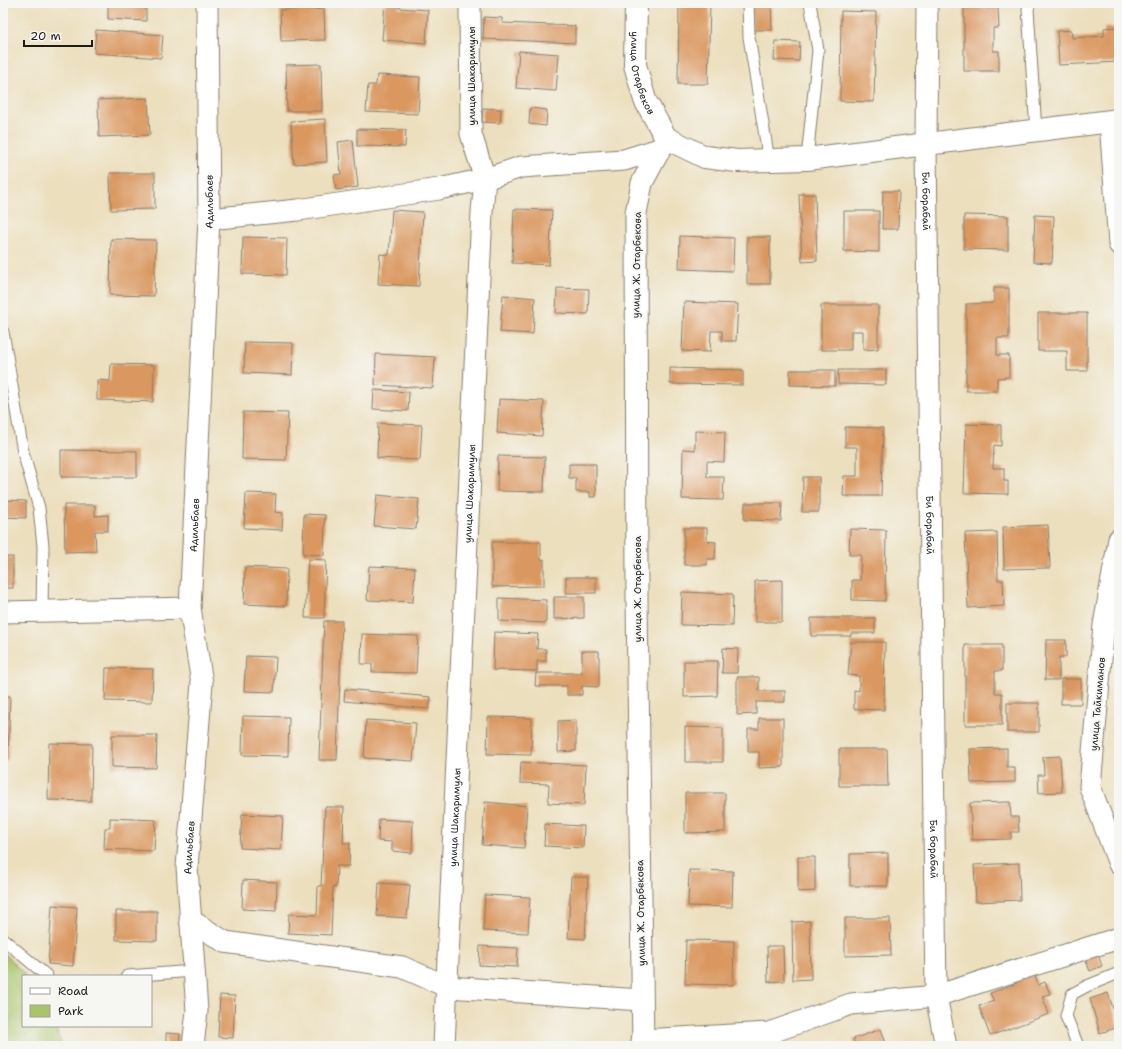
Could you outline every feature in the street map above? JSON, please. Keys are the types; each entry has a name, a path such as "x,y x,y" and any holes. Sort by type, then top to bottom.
{"main road":[{"name":"улица Отарбеков","path":"636,3 635,65 644,100 662,144"},
{"path":"662,144 705,157 737,161 769,161 807,159 1114,121"}],"street":[{"name":"Адильбаев","path":"193,1046 196,1011 187,867 202,683 190,608 209,219 207,3"},
{"name":"улица Шакаримулы","path":"444,1046 448,986 480,236 485,179 471,134 470,3"},
{"name":"Би борабай","path":"927,3 926,145 936,996 946,1046"},
{"path":"1114,121 1119,244"},
{"path":"209,219 298,210 439,190 485,179 522,167 624,160 662,144"},
{"name":"улица Ж. Отарбекова","path":"642,1043 636,593 636,213 642,183 662,144"},
{"name":"улица Тайкиманов","path":"1119,539 1104,625 1090,787 1119,864"},
{"path":"3,612 190,608"},
{"path":"190,920 225,942 402,968 448,986 641,1000"},
{"path":"642,1043 769,1033 851,1004 936,996 1119,938"}],"lane":[{"path":"748,3 749,38 769,161"},
{"path":"807,159 818,50 810,3"},
{"path":"1030,3 1028,9 1036,131"},
{"path":"3,332 23,452 40,508 43,546 42,611"},
{"path":"3,939 45,975"},
{"path":"140,975 194,971"},
{"path":"1078,1046 1066,1016 1072,994 1087,986 1119,974"}],"green space":[{"path":"3,952 25,975 22,975 22,1027 55,1027 62,1046 3,1046"}],"building":[{"path":"108,3 146,3 146,21 108,19"},
{"path":"385,3 400,3 399,8 428,10 426,43 382,40"},
{"path":"679,3 710,3 708,84 678,84"},
{"path":"751,3 771,3 772,30 752,30"},
{"path":"964,8 998,8 999,28 993,28 993,51 999,51 999,71 964,71"},
{"path":"324,9 325,40 281,41 280,10"},
{"path":"841,11 876,12 874,102 840,101"},
{"path":"484,17 502,18 502,23 575,26 575,43 483,39"},
{"path":"1119,27 1119,62 1059,65 1057,31 1071,30 1072,38 1104,36 1104,28"},
{"path":"96,30 163,35 161,58 94,53"},
{"path":"775,41 800,42 799,61 774,60"},
{"path":"519,51 559,54 556,91 516,88"},
{"path":"321,64 322,111 287,111 286,65"},
{"path":"377,75 420,77 418,114 366,112 368,85 376,85"},
{"path":"148,98 150,135 99,137 98,100"},
{"path":"483,108 501,109 500,123 482,122"},
{"path":"530,108 547,110 546,126 529,124"},
{"path":"325,119 327,162 294,164 291,121"},
{"path":"357,129 406,130 405,147 357,146"},
{"path":"353,140 358,187 336,190 334,175 341,174 338,142"},
{"path":"110,173 155,173 155,209 111,210"},
{"path":"883,191 899,191 898,229 882,229"},
{"path":"799,194 815,194 817,261 802,262"},
{"path":"514,209 552,210 549,265 512,263"},
{"path":"392,210 423,212 419,286 378,284 380,254 389,255"},
{"path":"844,211 879,211 879,252 844,251"},
{"path":"964,215 1008,216 1008,250 964,249"},
{"path":"1035,215 1054,216 1052,263 1033,262"},
{"path":"680,236 734,238 733,271 679,269"},
{"path":"243,237 287,238 286,275 242,274"},
{"path":"747,237 770,237 770,284 747,284"},
{"path":"111,239 156,240 154,296 110,295"},
{"path":"557,288 589,289 588,314 556,313"},
{"path":"994,288 1009,288 1009,338 997,338 997,355 1009,355 1009,377 997,378 997,391 966,391 966,304 994,303"},
{"path":"503,295 535,298 533,334 500,332"},
{"path":"684,302 738,304 736,341 722,341 722,331 711,331 710,352 682,351"},
{"path":"821,305 878,305 878,349 863,350 863,331 851,331 851,350 821,350"},
{"path":"1038,313 1087,313 1087,371 1067,371 1067,351 1038,351"},
{"path":"245,342 293,343 292,375 244,373"},
{"path":"376,354 435,357 433,388 375,385"},
{"path":"111,364 154,365 153,402 97,400 97,380 110,381"},
{"path":"670,368 743,370 743,385 670,384"},
{"path":"790,370 835,370 835,386 790,385"},
{"path":"838,370 886,370 886,385 838,384"},
{"path":"374,390 409,392 408,411 373,409"},
{"path":"499,399 544,401 542,436 497,433"},
{"path":"243,412 288,413 286,460 242,459"},
{"path":"378,423 422,425 420,460 377,458"},
{"path":"966,424 1001,425 1001,446 994,445 993,468 1004,468 1004,481 1008,481 1008,494 964,493"},
{"path":"845,427 883,428 881,496 843,496 844,476 857,476 857,447 845,447"},
{"path":"695,431 725,432 724,462 707,461 707,477 724,477 723,500 682,499 683,449 695,450"},
{"path":"61,450 137,451 137,477 61,477"},
{"path":"498,456 545,457 544,492 497,491"},
{"path":"569,464 596,464 596,497 590,497 590,492 576,492 576,478 569,478"},
{"path":"803,477 819,477 819,512 802,512"},
{"path":"246,493 276,494 275,512 283,513 282,530 244,528"},
{"path":"377,495 419,499 416,529 374,526"},
{"path":"3,500 26,501 26,518 3,517"},
{"path":"745,503 782,503 781,521 744,520"},
{"path":"64,505 95,505 95,516 108,515 108,531 95,531 96,551 65,552"},
{"path":"304,514 325,515 324,555 303,554"},
{"path":"1048,525 1050,568 1004,569 1003,527"},
{"path":"684,528 707,528 707,541 716,542 715,559 707,559 707,565 684,565"},
{"path":"850,529 886,530 885,601 852,600 852,580 860,580 861,555 849,555"},
{"path":"997,532 998,580 1003,580 1004,606 968,608 965,533"},
{"path":"492,542 541,542 541,560 544,559 544,586 492,587"},
{"path":"3,557 13,557 13,588 3,588"},
{"path":"308,559 326,560 324,618 305,618"},
{"path":"369,566 415,568 413,602 367,600"},
{"path":"245,567 287,569 286,606 244,604"},
{"path":"566,577 596,577 596,593 566,593"},
{"path":"782,580 782,622 755,622 755,581"},
{"path":"682,592 733,594 732,626 681,625"},
{"path":"554,597 584,597 584,618 554,619"},
{"path":"499,598 546,600 546,623 499,621"},
{"path":"811,618 875,618 875,633 851,633 851,636 811,636"},
{"path":"324,621 342,621 337,760 319,760"},
{"path":"494,632 538,634 537,649 546,649 546,661 537,661 537,671 493,670"},
{"path":"362,634 418,636 416,673 372,672 372,664 361,664"},
{"path":"1046,640 1066,640 1066,657 1059,657 1059,680 1045,680"},
{"path":"851,642 885,642 884,710 854,709 854,690 859,691 859,676 848,675"},
{"path":"965,645 1002,645 1002,671 995,671 995,693 1002,693 1002,725 965,725"},
{"path":"723,648 738,649 737,673 722,673"},
{"path":"582,651 599,651 599,687 582,686 582,695 567,695 567,686 535,686 536,673 582,673"},
{"path":"246,656 276,657 274,692 244,691"},
{"path":"684,661 718,661 717,696 684,697"},
{"path":"106,668 153,669 152,702 105,701"},
{"path":"737,677 759,677 759,691 785,691 785,702 756,702 756,714 737,715"},
{"path":"1061,679 1081,679 1081,704 1061,704"},
{"path":"345,689 431,697 429,709 344,701"},
{"path":"3,696 10,696 8,760 3,760"},
{"path":"1007,703 1039,703 1039,732 1007,732"},
{"path":"243,716 289,717 288,756 242,755"},
{"path":"488,717 532,718 531,755 487,754"},
{"path":"759,718 783,718 783,767 759,768 759,752 748,752 748,729 759,729"},
{"path":"366,720 416,723 413,761 364,758"},
{"path":"576,720 576,751 558,752 558,721"},
{"path":"685,727 723,728 723,762 685,762"},
{"path":"112,735 157,735 156,768 112,767"},
{"path":"49,743 92,744 91,801 48,800"},
{"path":"1007,748 1007,767 1015,767 1015,782 971,783 970,749"},
{"path":"839,749 887,749 888,786 839,786"},
{"path":"1060,756 1062,792 1039,793 1038,775 1044,775 1043,757"},
{"path":"521,762 586,765 584,805 548,803 549,784 520,783"},
{"path":"685,793 725,793 725,832 685,833"},
{"path":"485,802 527,806 524,848 482,845"},
{"path":"1010,802 1011,817 1018,817 1019,832 1011,832 1011,839 972,840 970,803"},
{"path":"325,807 344,807 343,843 350,843 349,866 337,866 336,887 333,887 331,935 288,933 289,914 317,915 318,886 321,886"},
{"path":"242,814 283,816 281,850 240,848"},
{"path":"110,818 156,820 154,851 104,849 105,828 110,828"},
{"path":"379,819 413,821 412,853 392,851 392,842 378,841"},
{"path":"545,824 584,826 583,848 544,846"},
{"path":"888,853 888,886 850,886 850,854"},
{"path":"798,857 815,857 815,891 798,892"},
{"path":"1019,863 1020,900 976,902 974,865"},
{"path":"689,870 733,871 732,907 688,906"},
{"path":"571,877 588,877 585,939 568,938"},
{"path":"243,880 277,882 276,911 242,909"},
{"path":"379,883 410,885 407,918 377,916"},
{"path":"485,895 530,897 528,933 483,931"},
{"path":"52,905 77,907 73,966 48,964"},
{"path":"116,911 157,911 157,941 116,940"},
{"path":"845,918 890,918 891,955 845,956"},
{"path":"810,921 811,979 793,980 792,922"},
{"path":"686,940 734,941 733,985 685,984"},
{"path":"480,946 518,948 517,967 479,965"},
{"path":"767,946 783,946 784,981 768,982"},
{"path":"1097,952 1102,966 1090,971 1084,956"},
{"path":"1034,973 1038,985 1045,982 1050,994 1042,996 1049,1014 990,1036 979,1006 994,1001 990,993 1017,983 1016,979"},
{"path":"1108,993 1119,1027 1100,1033 1090,999"},
{"path":"220,995 235,996 233,1038 218,1037"},
{"path":"881,1029 887,1046 855,1046 853,1039"},
{"path":"166,1033 180,1034 179,1046 166,1046"}]}
